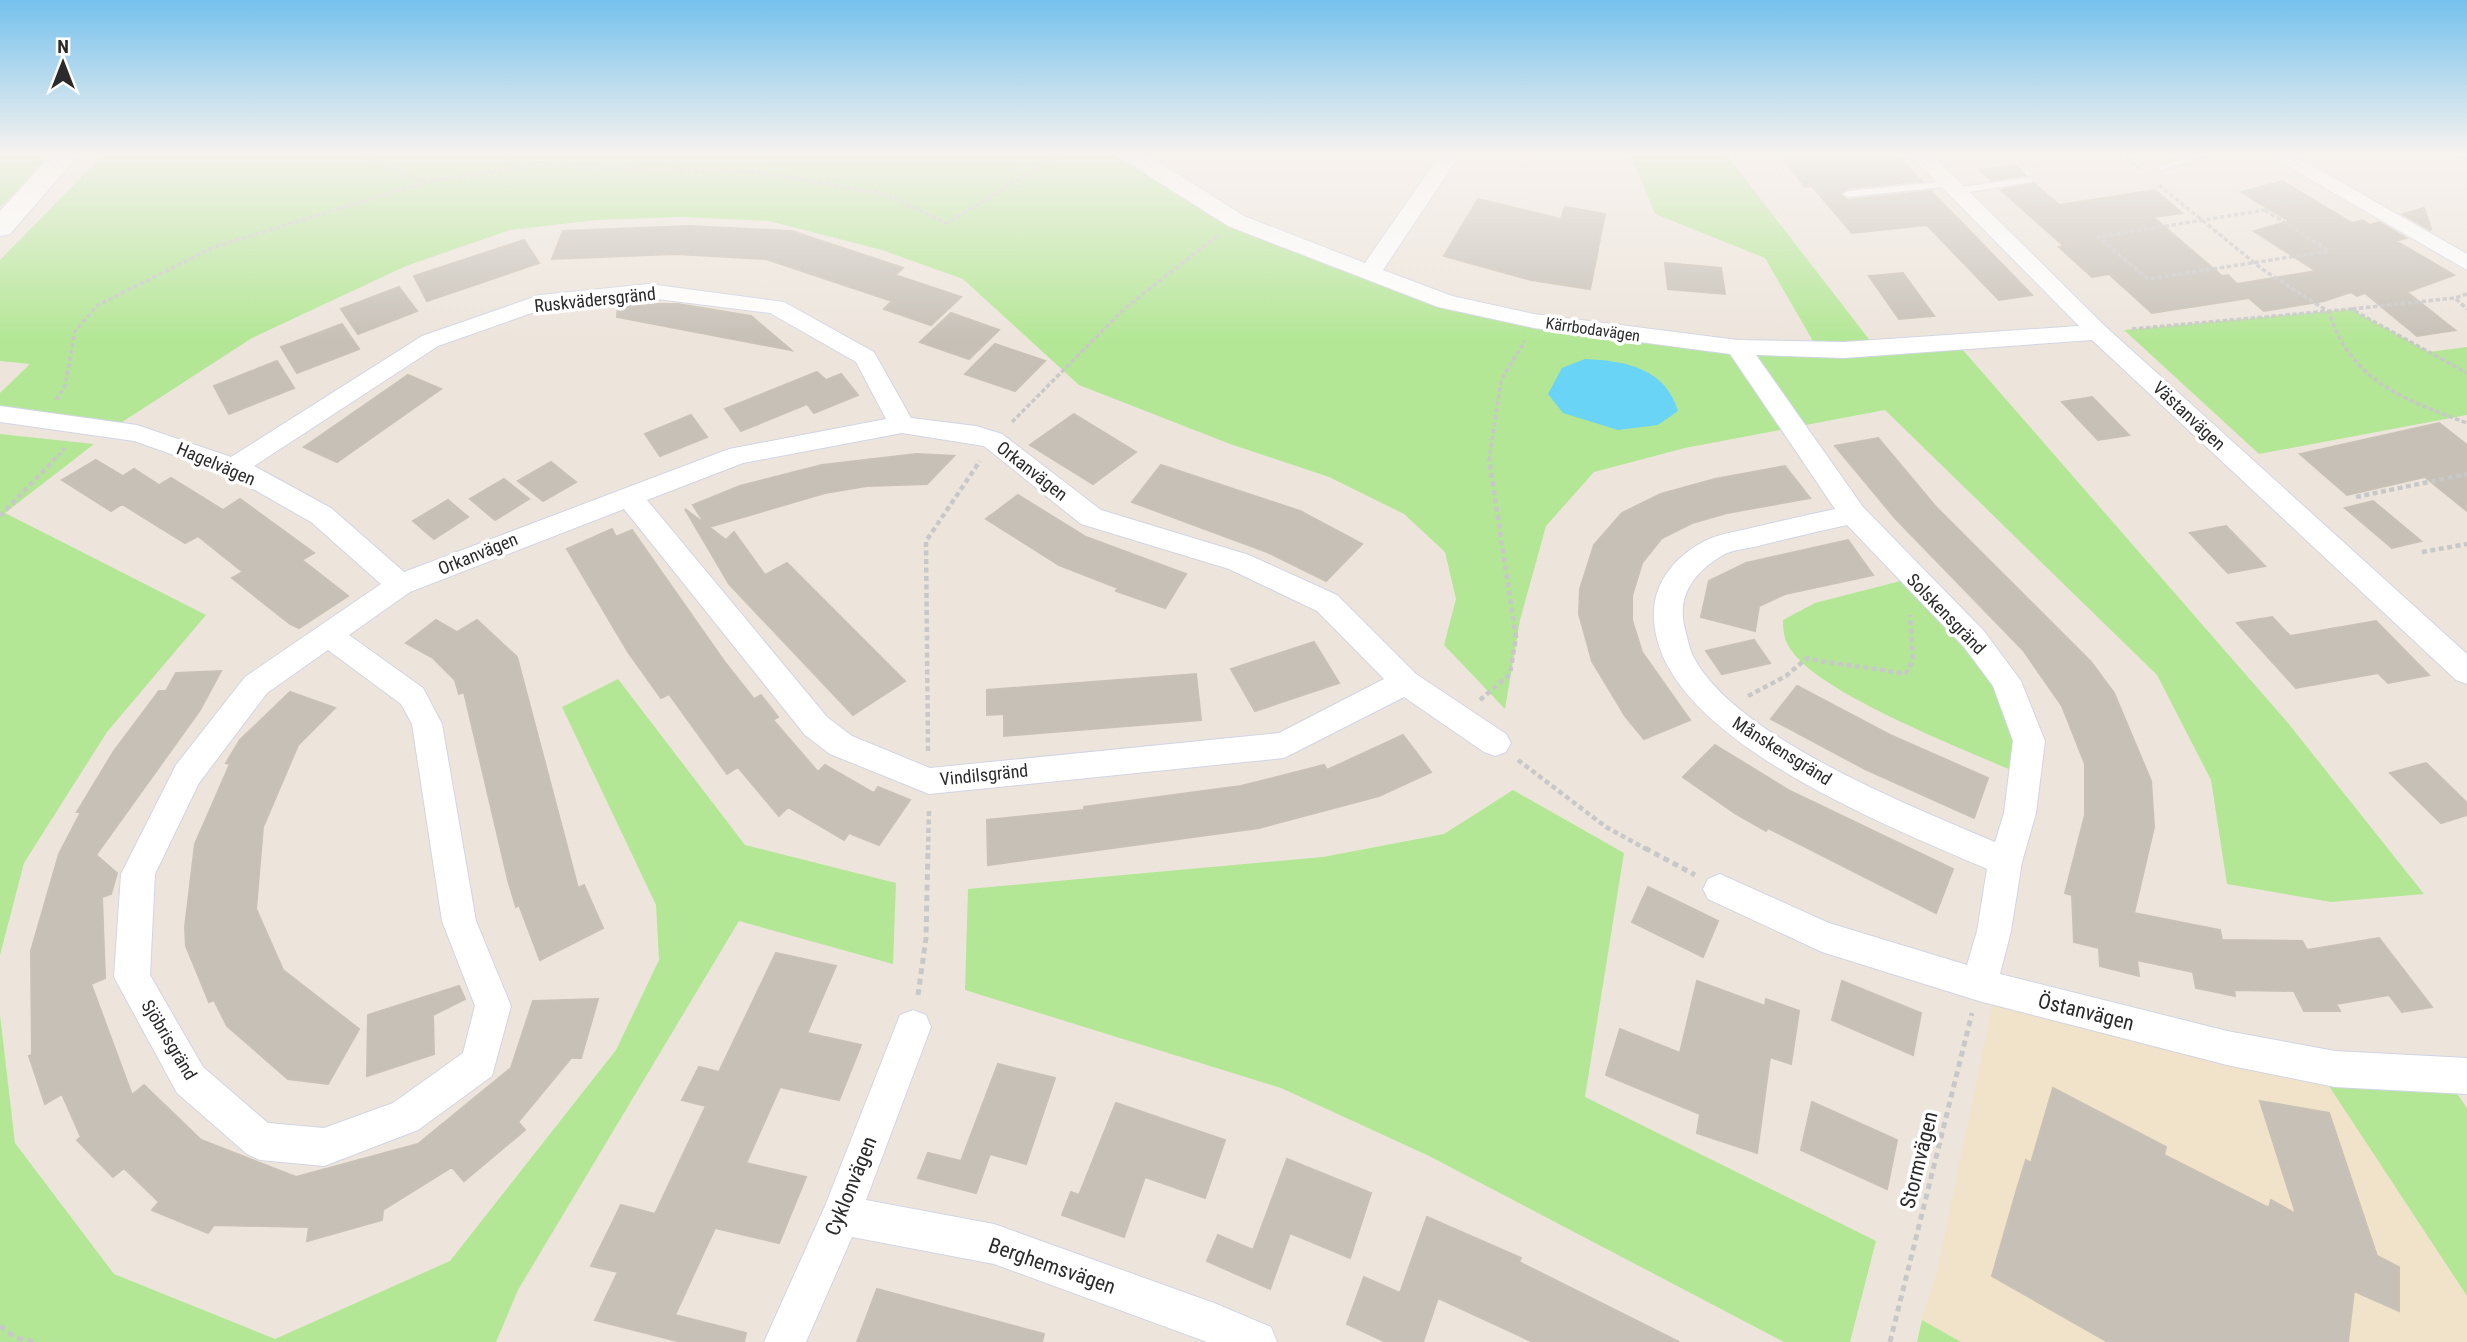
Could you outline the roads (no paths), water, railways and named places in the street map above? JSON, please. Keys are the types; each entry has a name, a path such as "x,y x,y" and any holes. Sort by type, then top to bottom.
{"street":[{"path":"0,229 12,216"},
{"name":"Kärrbodavägen","path":"1228,216 1446,302 1534,321 1738,347 1844,350 2098,332"},
{"path":"1369,273 1408,216"},
{"name":"Västanvägen","path":"1981,216 2098,332 2467,672"},
{"path":"2385,216 2467,262"},
{"name":"Ruskvädersgränd","path":"234,467 429,341 540,302 649,290 776,307 865,357 902,425"},
{"name":"Solskensgränd","path":"1738,347 1853,514 1974,639 2006,681 2029,741 2020,813 2005,862 1994,931 1979,985"},
{"name":"Hagelvägen","path":"0,414 137,433 234,467 321,515 400,585"},
{"name":"Orkanvägen","path":"400,585 628,495 738,455 902,425 976,434 993,440 1091,517 1239,562 1327,603 1405,682 1495,743"},
{"name":"Vindilsgränd","path":"628,495 816,726 841,745 929,781 1284,745 1405,682"},
{"name":"Månskensgränd","path":"1853,514 1717,547 1677,575 1667,603 1669,637 1687,671 1716,709 1767,746 1827,780 2005,862"},
{"name":"Sjöbrisgränd","path":"327,634 412,696 427,724 459,922 493,1006 479,1064 405,1117 324,1147 260,1140 190,1080 132,977 138,874 187,774 256,685 327,634 400,585"},
{"name":"Östanvägen","path":"1720,889 1822,936 1979,985 2227,1048 2335,1069 2467,1076"},
{"name":"Cyklonvägen","path":"785,1342 841,1214 913,1027"},
{"name":"Berghemsvägen","path":"841,1214 993,1244 1214,1324 1256,1342"}],"water":[{"path":"1585,359 1629,365 1654,376 1664,385 1678,411 1658,425 1618,430 1563,413 1548,394 1562,368"}]}
